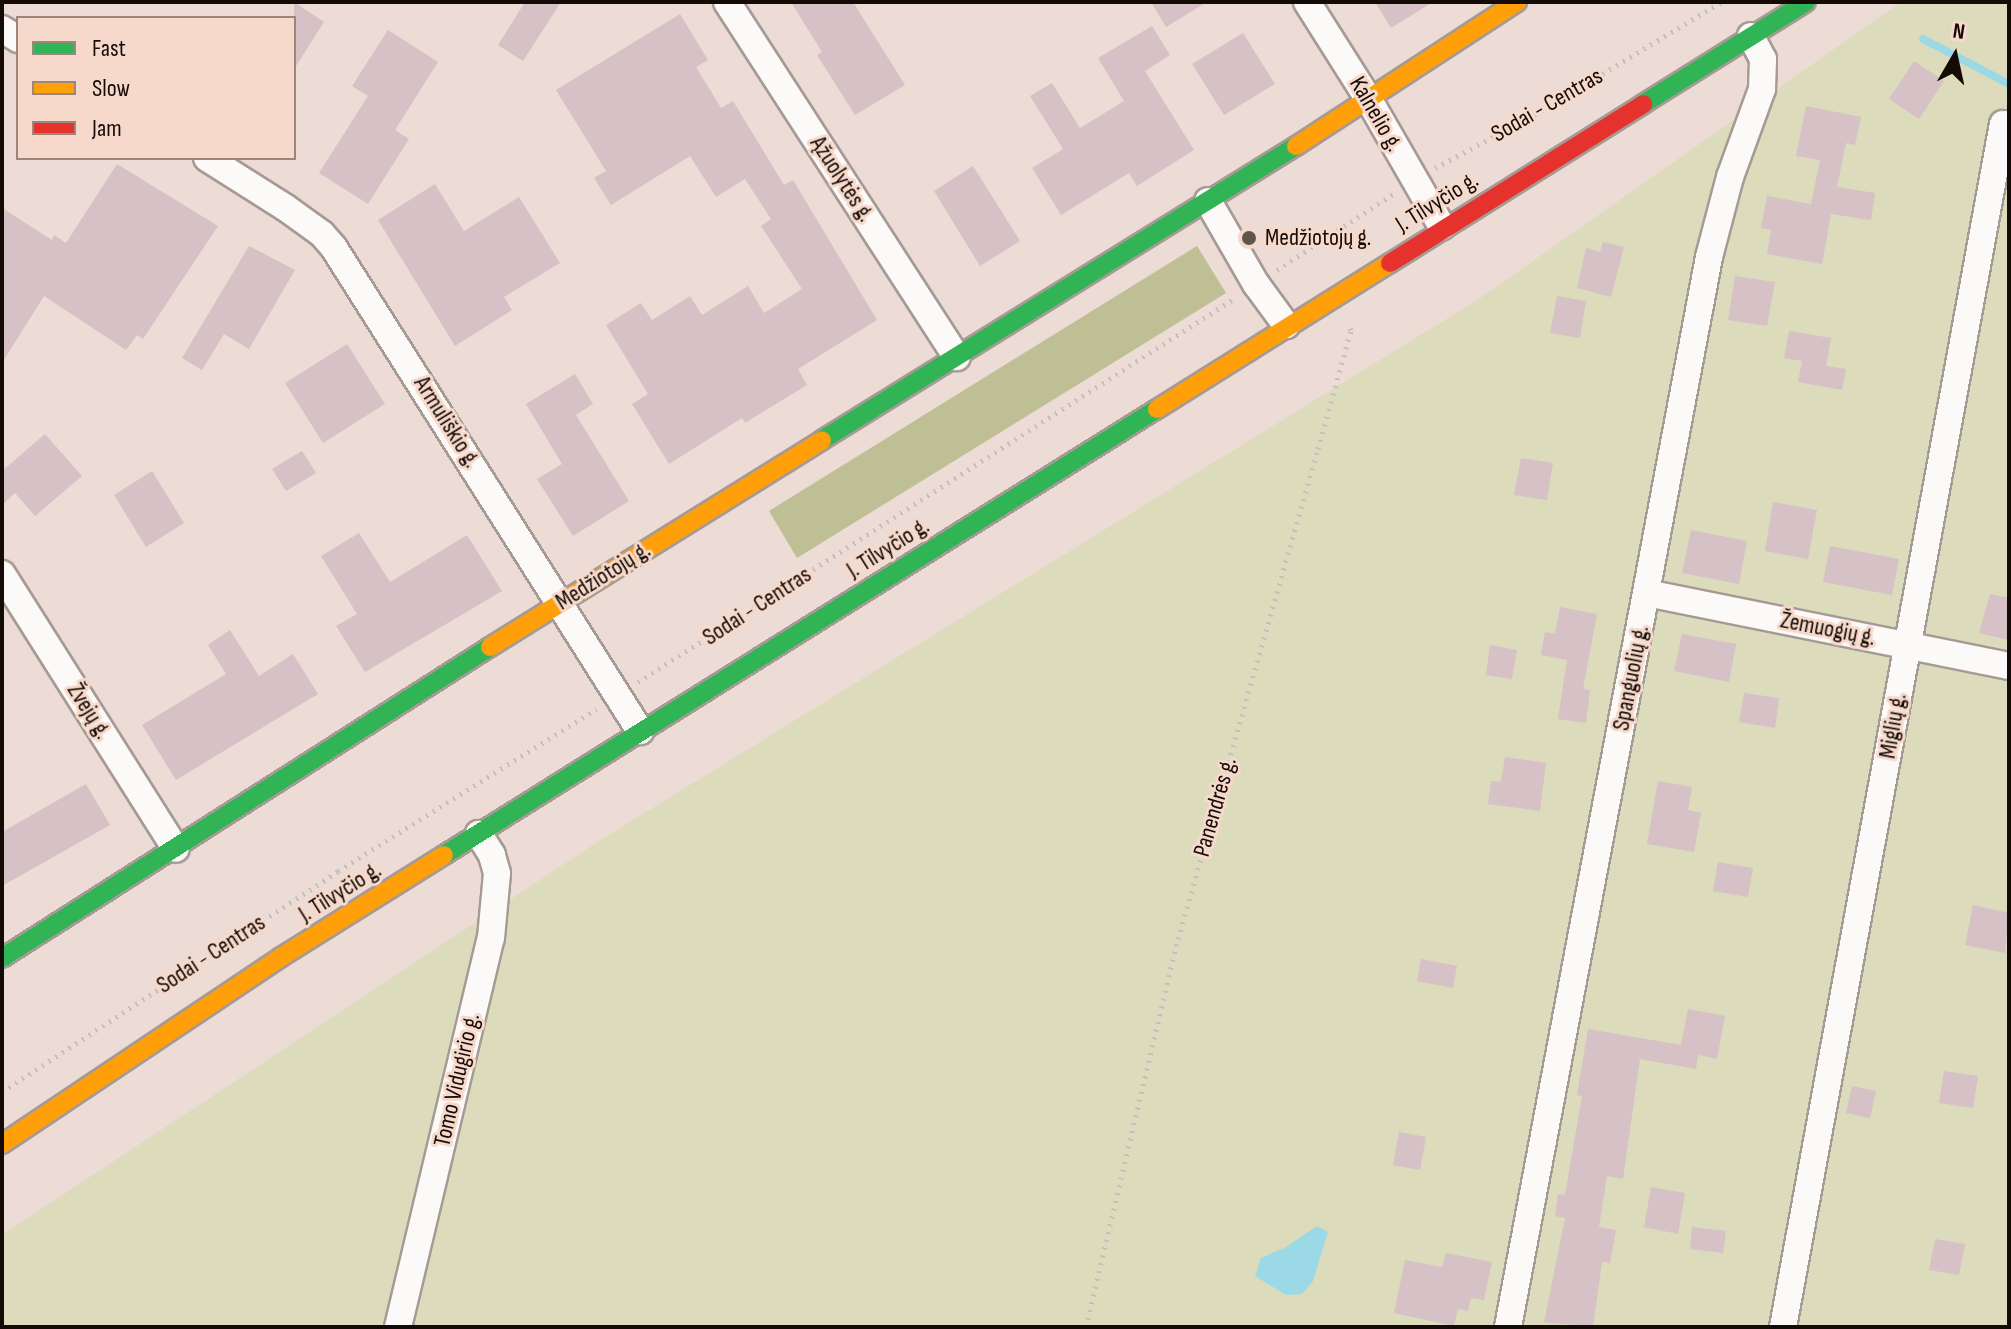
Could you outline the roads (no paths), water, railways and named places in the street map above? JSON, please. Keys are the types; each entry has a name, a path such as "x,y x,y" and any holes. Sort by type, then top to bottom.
{"main road":[{"name":"Medžiotojų g.","path":"2,958 561,602 1369,100 1517,2"},
{"name":"J. Tilvyčio g.","path":"2,1144 268,966 1442,227 1806,2"}],"street":[{"name":"Ąžuolytės g.","path":"727,2 957,357"},
{"name":"Kalnelio g.","path":"1307,2 1369,100 1442,227"},
{"name":"Spanguolių g.","path":"1508,1327 1709,257 1730,177 1762,89 1763,59 1751,36"},
{"name":"Miglių g.","path":"1783,1327 2003,124"},
{"name":"Armuliškio g.","path":"210,160 286,208 322,234 334,248 640,731"},
{"path":"1208,201 1256,284 1286,325"},
{"name":"Žvejų g.","path":"2,574 176,849"},
{"name":"Žemuogių g.","path":"1647,593 2009,666"},
{"name":"Tomo Vidugirio g.","path":"398,1327 491,938 497,873 492,855 479,834"}],"water":[{"path":"1317,1226 1328,1232 1313,1281 1302,1294 1286,1295 1255,1276 1261,1258 1286,1247"}],"waterway":[{"path":"1923,39 2009,84"}],"place":[{"name":"Medžiotojų g.","path":"1249,238"}]}
